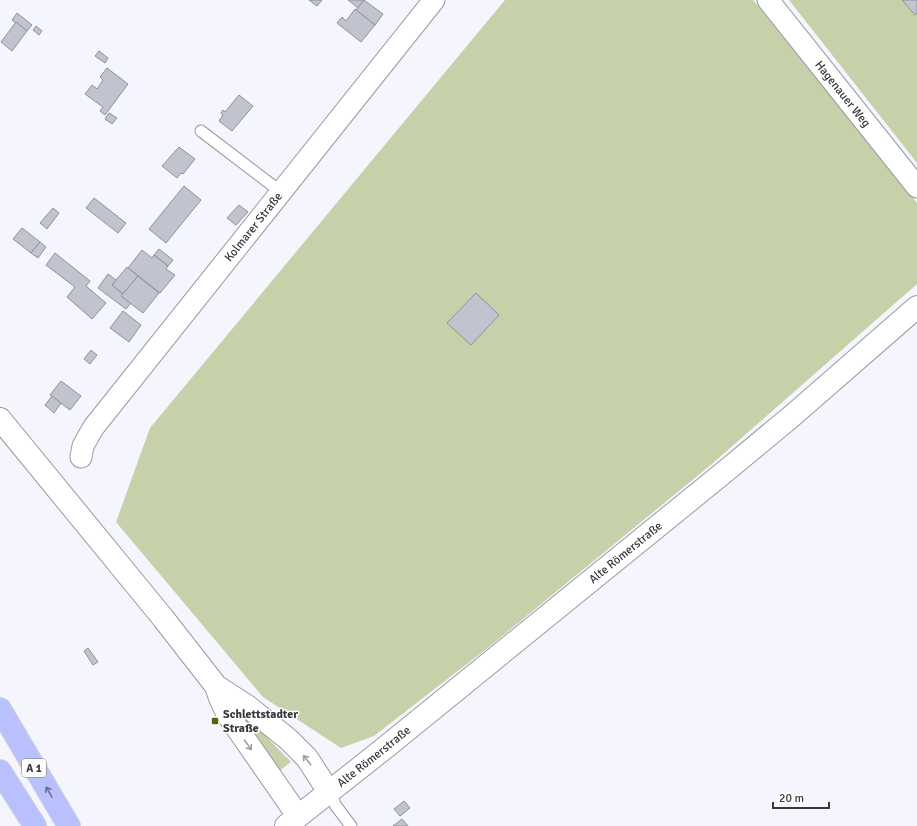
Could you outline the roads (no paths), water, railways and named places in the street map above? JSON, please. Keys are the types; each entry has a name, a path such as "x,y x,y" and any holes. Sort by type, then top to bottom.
{"highway":[{"name":"A 1","path":"0,709 69,826"},
{"name":"A 1","path":"0,770 35,826"}],"street":[{"name":"Kolmarer Straße","path":"80,457 83,446 93,428 434,0"},
{"name":"Hagenauer Weg","path":"768,0 917,187"},
{"name":"Alte Römerstraße","path":"292,821 763,440 880,340 917,306"},
{"path":"0,419 163,618 216,686 247,706 288,739 307,758 329,792"},
{"path":"216,686 228,715 292,821"}],"lane":[{"path":"201,131 281,192"},
{"path":"329,792 336,806 351,826"}],"place":[{"name":"Schlettstadter Straße","path":"215,721"}]}
